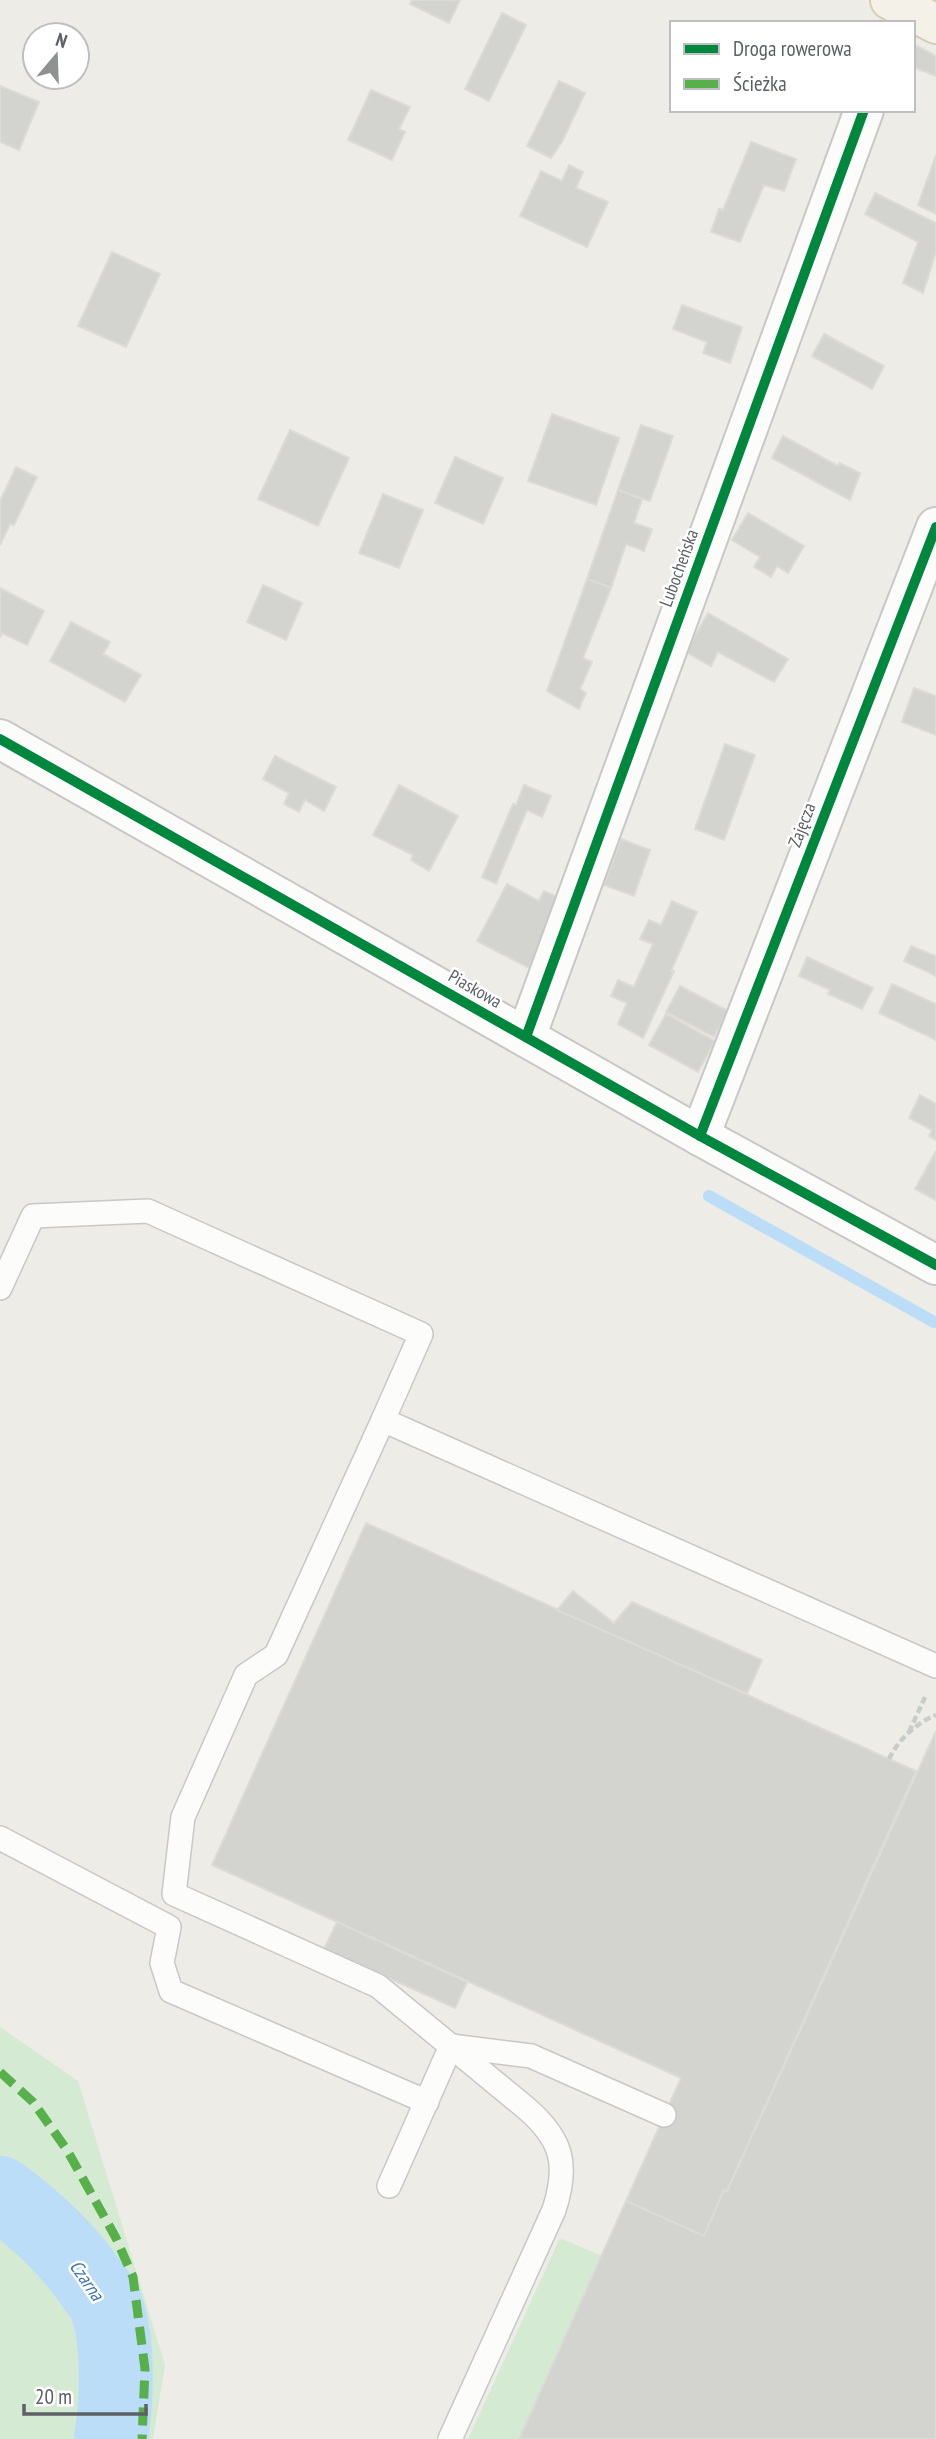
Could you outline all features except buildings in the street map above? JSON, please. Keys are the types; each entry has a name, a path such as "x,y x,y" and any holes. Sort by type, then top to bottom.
{"main road":[{"path":"896,10 936,24"}],"street":[{"name":"Lubocheńska","path":"526,1038 863,112"},
{"name":"Zajęcza","path":"700,1136 936,527"},
{"name":"Piaskowa","path":"0,739 700,1136 936,1265"}],"lane":[{"path":"0,1288 33,1216 148,1211 421,1334 276,1654 246,1675 183,1817 162,1963 171,1991 427,2102"},
{"path":"383,1420 933,1676"},
{"path":"0,1838 169,1927"},
{"path":"174,1894 378,1986 543,2123 555,2142 561,2164 561,2188 554,2210 450,2439"},
{"path":"389,2186 451,2046"},
{"path":"451,2046 531,2056 664,2115"}],"path":[{"path":"909,1732 933,1676"},
{"path":"889,1759 896,1745 909,1732 936,1715"}],"green space":[{"path":"0,2027 78,2081 165,2365 153,2439 0,2439"},
{"path":"560,2238 602,2256 519,2439 468,2439"}],"waterway":[{"path":"709,1196 934,1322"},
{"name":"Czarna","path":"0,2193 61,2246 104,2301 115,2350 116,2388 111,2439"}],"marked path":[{"path":"0,2072 33,2102 67,2150 116,2238 133,2277 145,2369 142,2439"}],"cycle path":[{"path":"526,1037 863,112"},
{"path":"700,1136 936,527"},
{"path":"0,739 700,1136 936,1265"}]}
